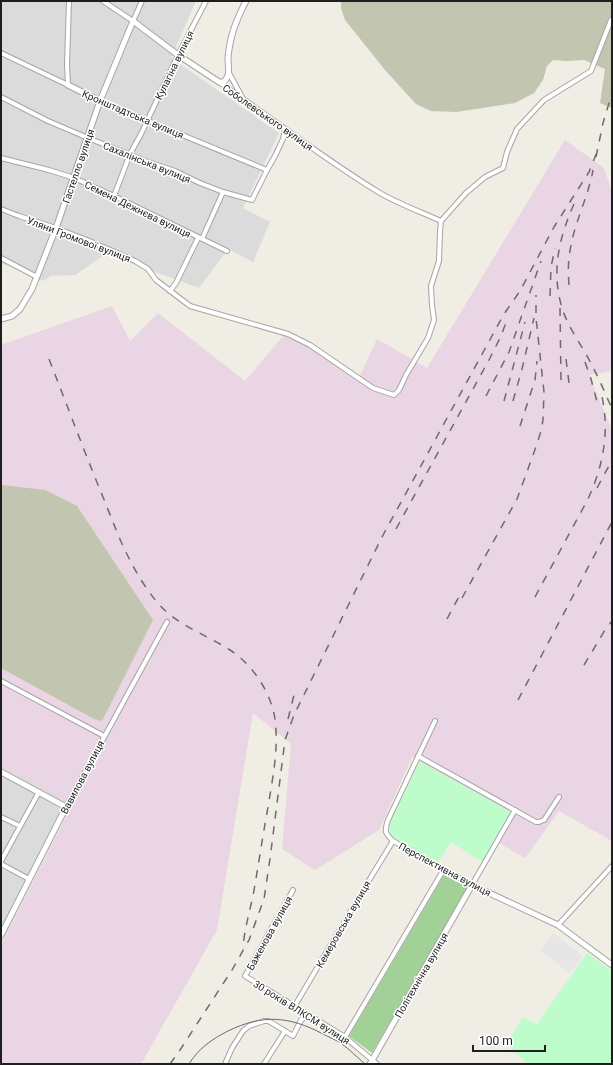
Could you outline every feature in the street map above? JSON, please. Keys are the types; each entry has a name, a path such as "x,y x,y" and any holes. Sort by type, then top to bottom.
{"street":[{"path":"68,85 67,64 69,1"},
{"name":"Соболевського вулиця","path":"103,1 133,21 178,55 243,98 285,130 381,193 441,220"},
{"name":"Гастелло вулиця","path":"1,319 12,316 20,309 27,299 37,277 74,178 100,101 142,1"},
{"name":"Кулагіна вулиця","path":"114,196 130,154 206,1"},
{"path":"243,98 229,73 228,60 232,32 246,1"},
{"path":"441,220 466,193 485,177 503,168 507,152 517,129 544,100 590,71 611,20"},
{"name":"Кронштадтська вулиця","path":"1,53 100,101 267,170"},
{"path":"218,82 224,82 229,73"},
{"name":"Сахалінська вулиця","path":"1,97 48,121 88,138 175,171 223,192 252,200 267,170"},
{"path":"267,170 283,139 285,130"},
{"name":"Семена Дежнєва вулиця","path":"1,158 74,178 226,251"},
{"path":"170,291 176,283 223,192"},
{"name":"Уляни Громової вулиця","path":"1,209 56,228 135,261 148,268 156,280 190,306 288,334 310,345 373,388 394,395 399,390 428,338 434,320 432,286 439,261 441,220"},
{"path":"1,258 37,277"},
{"name":"Вавилова вулиця","path":"1,934 66,807 167,622"},
{"path":"1,681 104,736"},
{"name":"Перспективна вулиця","path":"435,721 388,820 385,832 387,835 393,841 472,885 558,925 612,965"},
{"path":"418,756 536,822 542,822 544,820 559,797"},
{"path":"1,772 66,807"},
{"path":"29,879 1,862 3,852 20,826 39,792"},
{"path":"472,885 515,810"},
{"path":"1,817 20,826"},
{"name":"Кемеровська вулиця","path":"294,1007 393,841"},
{"path":"558,925 612,866"},
{"path":"345,1037 444,869"},
{"name":"Політехнічна вулиця","path":"371,1062 472,885"},
{"name":"Баженова вулиця","path":"245,976 293,890"},
{"name":"30 років ВЛКСМ вулиця","path":"245,976 345,1037 371,1062 377,1064"},
{"path":"225,1064 243,1030 249,1026 268,1021 272,1022 293,1036 301,1020 308,1015"},
{"path":"264,1064 285,1030"}],"shaded area":[{"path":"1,1 196,1 171,58 279,133 243,208 270,222 253,262 228,249 199,288 106,254 75,275 51,276 43,281 1,263"},
{"path":"341,1 612,1 612,108 600,103 605,69 584,60 553,60 547,66 543,80 534,93 515,103 456,112 431,111 416,104 385,70 345,20 341,8"},
{"path":"565,140 604,168 612,192 612,371 589,375 612,430 612,841 559,811 525,858 494,840 511,812 412,757 379,830 315,870 282,849 291,744 253,713 217,930 141,1064 1,1064 1,946 72,805 1,765 1,345 112,306 130,341 158,313 245,381 284,335 288,334 359,378 377,339 427,368"},
{"path":"1,485 45,490 77,506 153,620 102,721 94,719 1,668"},
{"path":"1,765 72,804 1,945"},
{"path":"553,933 583,956 570,973 540,951"}],"green space":[{"path":"420,762 511,812 482,862 451,842 438,863 391,835 390,822"},
{"path":"444,875 468,888 372,1053 349,1036"},
{"path":"587,953 612,971 612,1064 527,1064 507,1044 523,1017 537,1024"}],"tram line":[{"path":"189,1064 197,1054 216,1037 253,1022 276,1019 311,1028 345,1046 365,1064"}],"railway":[{"path":"596,157 603,123 612,93"},
{"path":"170,1064 232,970 249,940 264,899 285,740 294,715 382,537 504,314 520,291 554,227 589,172 597,152"},
{"path":"569,285 569,255 593,170"},
{"path":"574,204 564,229 558,255 557,281 559,294 562,308 572,331 586,354 612,409"},
{"path":"550,296 551,267 555,248"},
{"path":"486,396 509,352 541,261"},
{"path":"462,598 517,499 541,431 544,392 536,318 536,295"},
{"path":"560,308 561,383"},
{"path":"396,529 490,358 501,336 508,317"},
{"path":"513,401 534,318"},
{"path":"504,401 525,322"},
{"path":"49,359 120,538 143,583 157,602 173,617 191,629 230,650 246,663 265,689 273,709 276,731 274,766 255,886 243,949"},
{"path":"566,359 569,383"},
{"path":"520,426 535,380 537,361"},
{"path":"585,362 597,402"},
{"path":"535,597 594,486 602,460 604,447 605,420 601,392"},
{"path":"597,488 610,464 612,457"},
{"path":"518,700 612,522"},
{"path":"447,619 462,591"},
{"path":"584,665 612,621"},
{"path":"288,719 294,695"}]}
